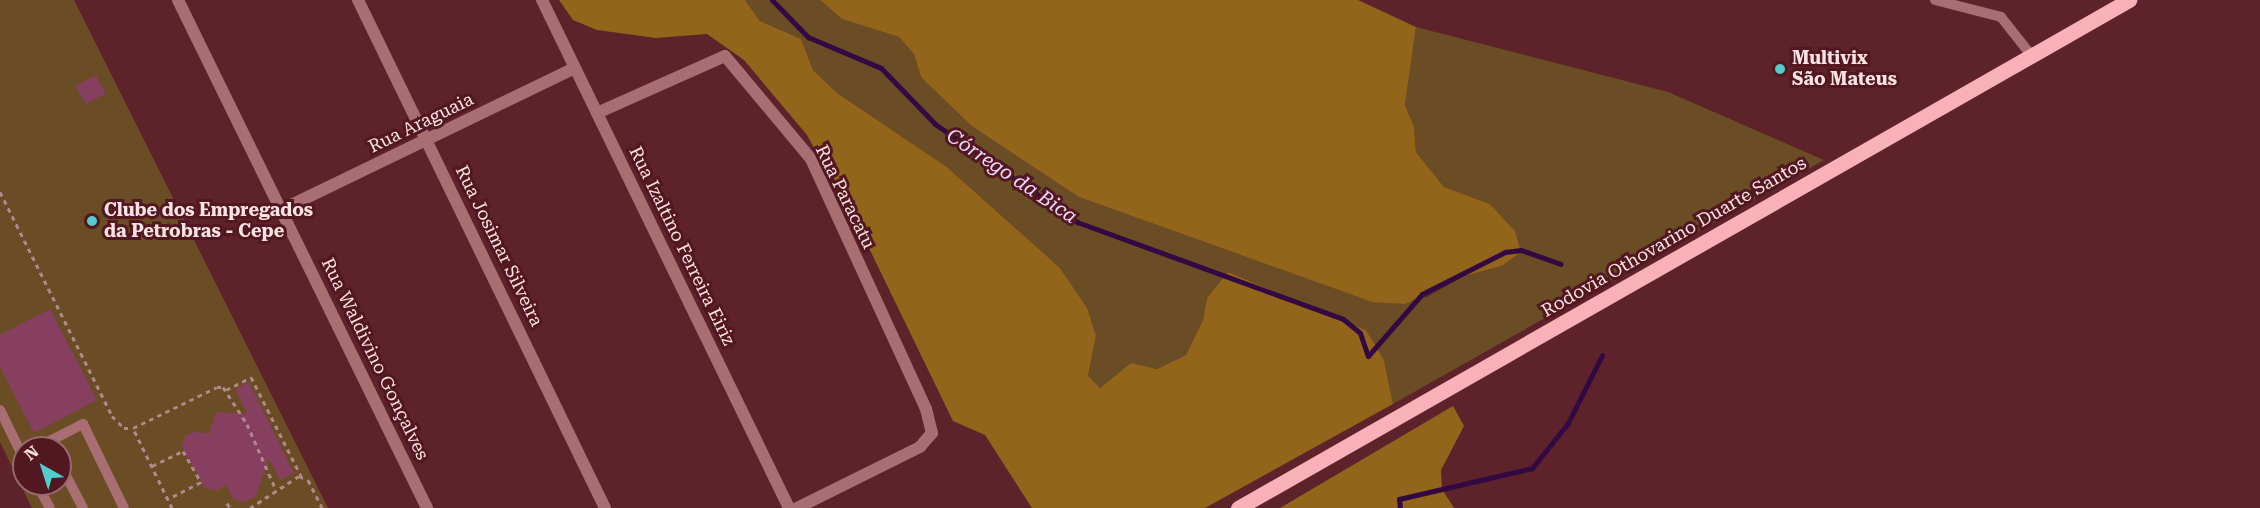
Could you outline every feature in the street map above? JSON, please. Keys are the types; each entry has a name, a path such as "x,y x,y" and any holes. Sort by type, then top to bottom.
{"main road":[{"name":"Rodovia Othovarino Duarte Santos","path":"1238,508 2129,0"}],"street":[{"name":"Rua Waldivino Gonçalves","path":"178,0 283,209 427,508"},
{"name":"Rua Josimar Silveira","path":"358,0 605,508"},
{"name":"Rua Izaltino Ferreira Eiriz","path":"542,0 789,508"},
{"name":"Rua Paracatu","path":"597,113 717,56 730,60 811,159 926,410 932,433 920,447 796,508"},
{"name":"Rua Araguaia","path":"283,209 575,68"}],"lane":[{"path":"1935,0 2001,17 2031,56"},
{"path":"0,410 13,436"},
{"path":"65,436 84,424 124,508"},
{"path":"72,488 82,508"}],"path":[{"path":"0,192 112,416 124,428 133,428 218,387 225,390 265,457 261,459 276,490"},
{"path":"225,390 251,377 302,476 308,480 322,508"},
{"path":"133,428 172,508"},
{"path":"152,466 183,451 201,482 168,500"},
{"path":"250,508 302,476"},
{"path":"227,503 230,508"}],"shaded area":[{"name":"Clube dos Empregados da Petrobras - Cepe","path":"0,0 74,0 328,508 32,508 26,496 72,496 72,436 12,436 12,467 0,442"},
{"path":"559,0 745,0 760,21 801,39 813,70 837,93 947,167 1059,267 1087,308 1096,336 1088,376 1100,388 1131,363 1157,369 1186,355 1203,320 1207,298 1228,272 1366,330 1384,360 1393,404 1205,508 1032,508 985,435 953,421 867,244 807,135 744,60 707,34 656,38 597,30 573,20"},
{"path":"745,0 820,0 842,19 899,37 914,54 921,77 1079,197 1372,302 1427,297 1464,276 1502,266 1521,252 1515,231 1490,204 1444,187 1416,152 1414,127 1405,105 1416,27 1668,92 1824,160 1393,404 1384,360 1366,330 1228,272 1207,298 1203,320 1186,355 1157,369 1131,364 1100,388 1088,377 1096,336 1059,267 947,167 837,93 813,70 801,39 760,21"},
{"path":"820,0 1358,0 1416,27 1405,105 1414,127 1416,152 1444,187 1490,204 1515,231 1521,252 1502,266 1464,276 1405,304 1372,302 1079,197 972,126 921,77 914,54 899,37 842,19"},
{"path":"1453,406 1464,426 1441,470 1442,489 1454,508 1280,508"}],"building":[{"path":"96,75 106,94 86,104 76,86"},
{"path":"50,309 97,400 34,433 0,367 0,335"},
{"path":"249,382 294,473 280,480 269,459 255,497 245,502 233,499 226,485 216,491 205,488 182,447 185,436 195,431 209,434 216,412 247,414 235,389"}],"waterway":[{"name":"Córrego da Bica","path":"772,0 808,37 881,68 935,124 1077,222 1343,319 1360,333 1368,356 1422,294 1505,252 1521,250 1561,264"},
{"path":"1400,508 1399,499 1532,468 1568,423 1602,355"}],"place":[{"name":"Multivix São Mateus","path":"1780,69"},
{"name":"Clube dos Empregados da Petrobras - Cepe","path":"92,221"}]}
